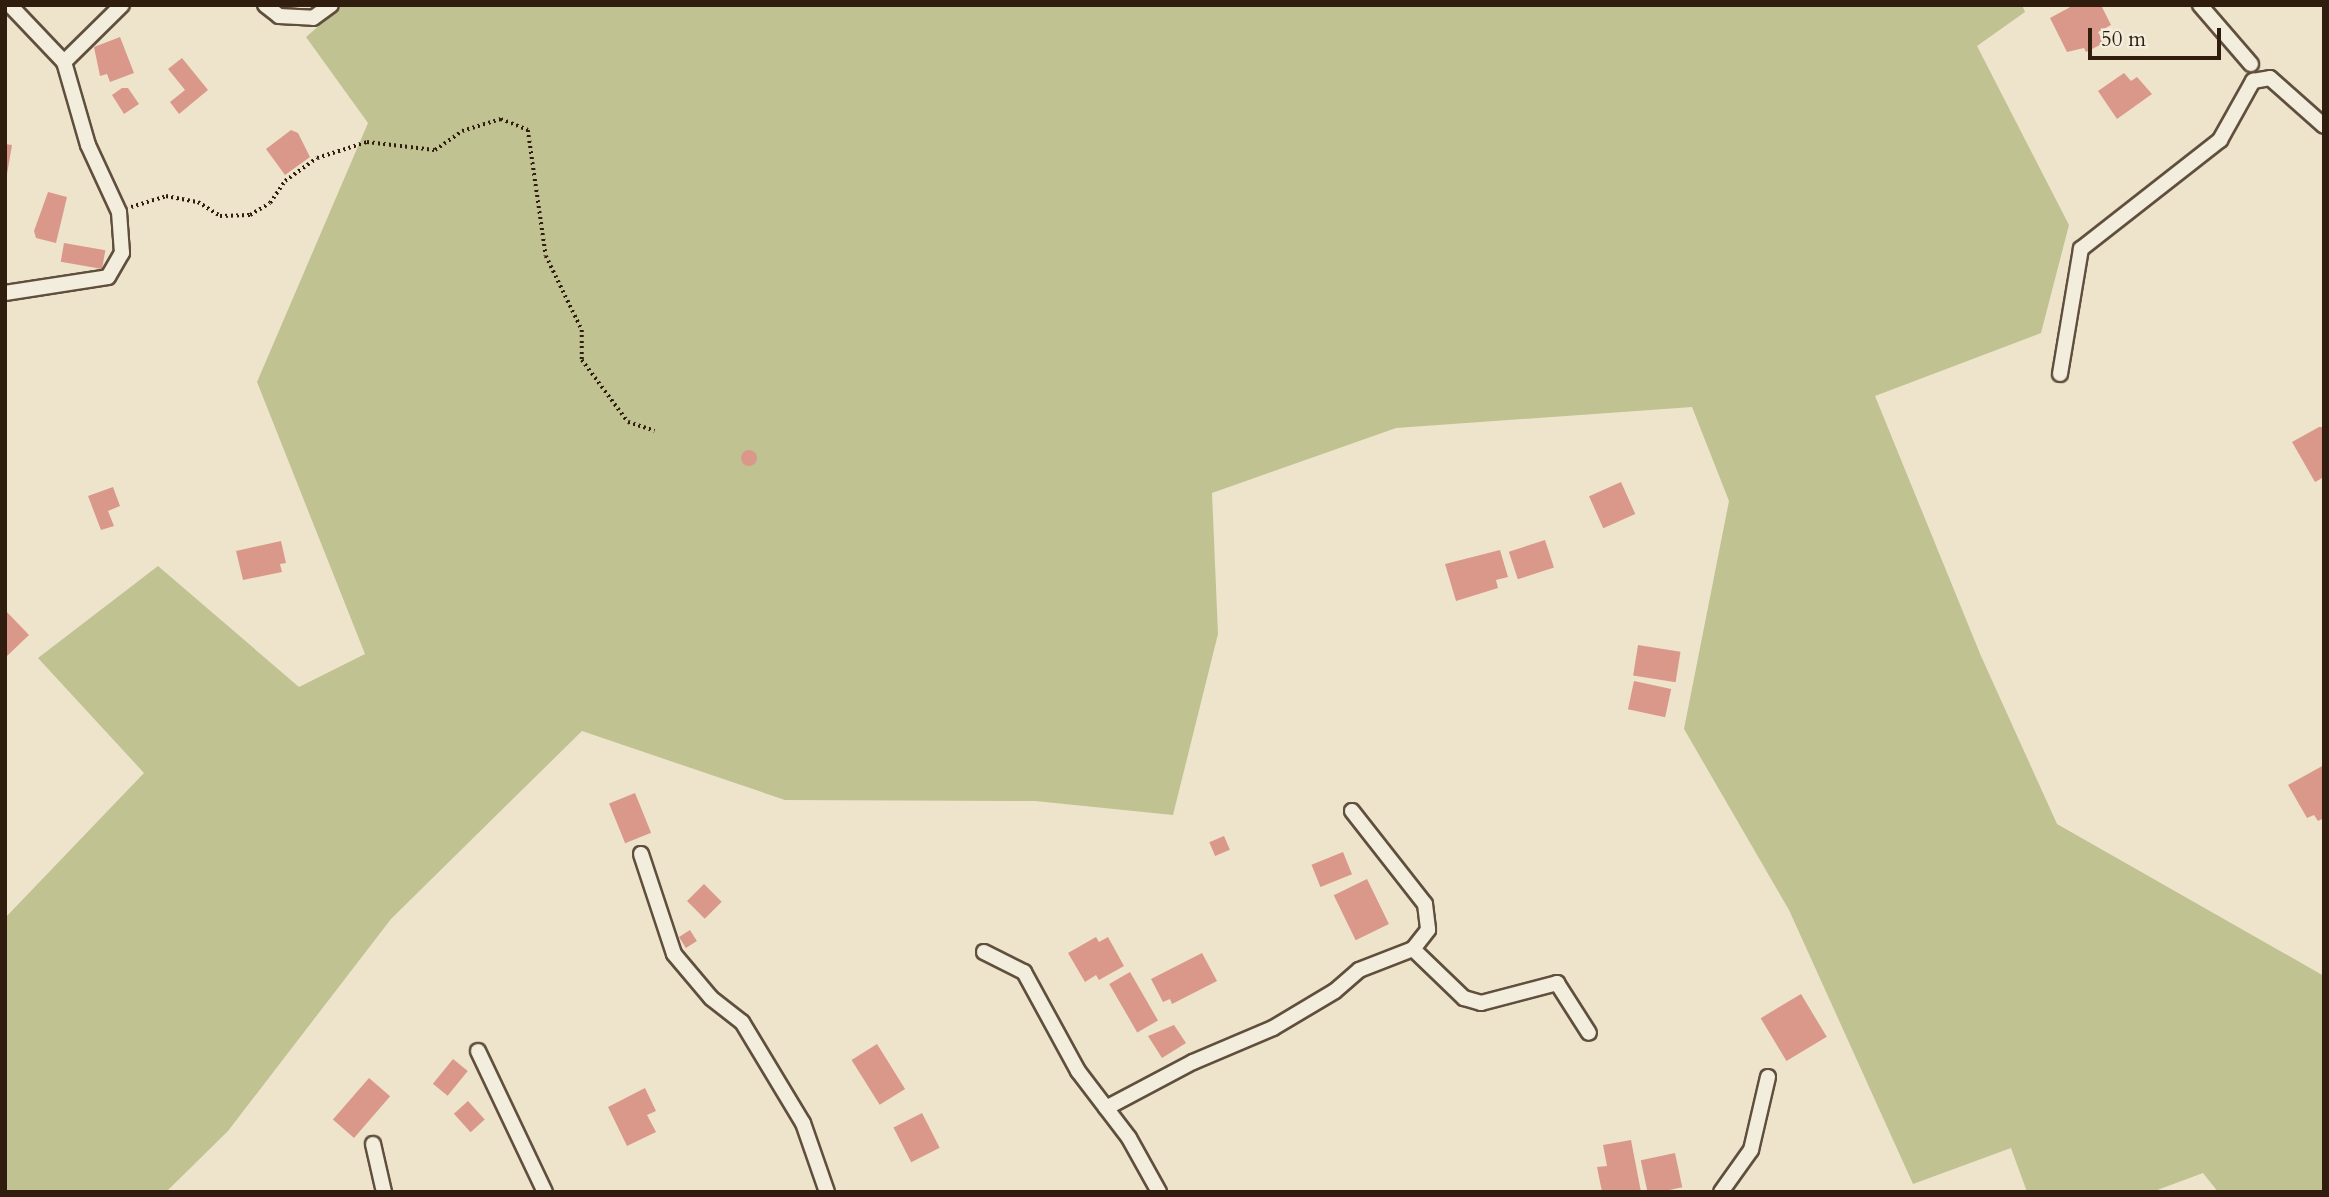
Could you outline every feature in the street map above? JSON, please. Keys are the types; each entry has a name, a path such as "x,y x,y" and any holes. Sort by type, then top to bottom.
{"street":[{"path":"5,293 108,277 122,253 119,212 88,145 64,62 10,5"},
{"path":"64,62 122,5"},
{"path":"265,5 279,16 313,18 331,5"},
{"path":"2200,5 2251,64"},
{"path":"2060,374 2081,249 2220,140 2253,81 2270,78 2324,125"},
{"path":"1106,1108 1193,1062 1273,1028 1335,991 1359,970 1413,949 1428,930 1425,904 1352,811"},
{"path":"640,854 674,954 711,998 742,1022 803,1123 827,1192"},
{"path":"1413,949 1464,998 1480,1003 1557,983 1589,1032"},
{"path":"984,953 1024,972 1054,1031 1146,1165 1159,1192"},
{"path":"478,1051 545,1192"},
{"path":"1721,1192 1751,1150 1768,1077"},
{"path":"373,1144 384,1192"}],"path":[{"path":"119,212 166,196 198,202 220,216 250,215 270,204 285,181 330,154 368,142 435,150 462,131 501,119 528,130 546,256 582,330 582,360 628,422 655,431"}],"green space":[{"path":"343,5 2022,5 2025,12 1977,46 2069,225 2041,333 1875,396 1981,656 2057,824 2324,976 2324,1192 2218,1192 2203,1173 2152,1192 2027,1192 2011,1148 1913,1184 1789,910 1684,729 1729,501 1692,407 1396,428 1212,493 1218,634 1173,815 1035,801 785,800 582,731 391,919 228,1131 166,1192 5,1192 5,918 144,773 38,658 158,566 299,687 365,654 257,382 368,123 306,37"}],"building":[{"path":"2074,5 2106,5 2102,7 2111,25 2098,32 2104,43 2086,52 2084,48 2067,52 2050,18"},
{"path":"120,37 134,73 110,82 107,74 100,76 94,47"},
{"path":"182,58 208,90 179,114 170,102 185,90 168,69"},
{"path":"2124,73 2131,81 2137,77 2152,94 2117,119 2098,91"},
{"path":"122,88 128,88 139,104 124,114 112,95"},
{"path":"291,130 298,133 310,157 285,175 266,149"},
{"path":"5,144 12,145 7,174 5,173"},
{"path":"48,192 67,197 56,243 36,238 34,231"},
{"path":"64,243 105,250 102,269 61,262"},
{"path":"2319,427 2324,427 2324,477 2315,482 2292,442"},
{"path":"749,450 757,458 749,466 741,458"},
{"path":"1621,482 1635,514 1603,528 1589,496"},
{"path":"113,487 120,506 108,511 114,526 101,530 88,496"},
{"path":"1545,540 1554,568 1518,579 1509,552"},
{"path":"281,541 286,563 280,564 282,572 243,580 236,551"},
{"path":"1500,550 1508,577 1496,580 1498,588 1456,601 1445,564"},
{"path":"5,610 29,635 7,656 5,654"},
{"path":"1638,645 1680,652 1676,682 1633,676"},
{"path":"1634,681 1671,689 1665,717 1628,709"},
{"path":"2324,765 2324,818 2318,821 2314,815 2307,818 2288,785"},
{"path":"635,793 651,833 625,843 609,803"},
{"path":"1224,836 1230,850 1215,856 1209,842"},
{"path":"1343,852 1352,874 1320,887 1311,865"},
{"path":"1367,879 1389,924 1356,940 1334,895"},
{"path":"704,884 722,902 705,919 687,901"},
{"path":"690,930 697,941 686,948 679,937"},
{"path":"1096,937 1099,942 1108,937 1124,966 1099,980 1096,975 1085,982 1068,953"},
{"path":"1202,953 1217,981 1172,1004 1170,999 1163,1002 1151,979"},
{"path":"1130,972 1158,1020 1137,1032 1109,984"},
{"path":"1801,994 1827,1037 1786,1061 1761,1018"},
{"path":"1174,1025 1186,1043 1162,1058 1148,1036"},
{"path":"877,1044 905,1089 880,1105 852,1060"},
{"path":"453,1059 468,1071 448,1096 433,1084"},
{"path":"369,1078 390,1096 354,1138 333,1120"},
{"path":"645,1088 656,1111 647,1115 656,1132 627,1146 608,1107"},
{"path":"468,1101 485,1120 471,1132 454,1114"},
{"path":"922,1113 940,1148 911,1162 893,1128"},
{"path":"1631,1140 1641,1192 1602,1192 1597,1167 1607,1166 1603,1145"},
{"path":"1675,1153 1682,1187 1648,1192 1641,1160"}]}
